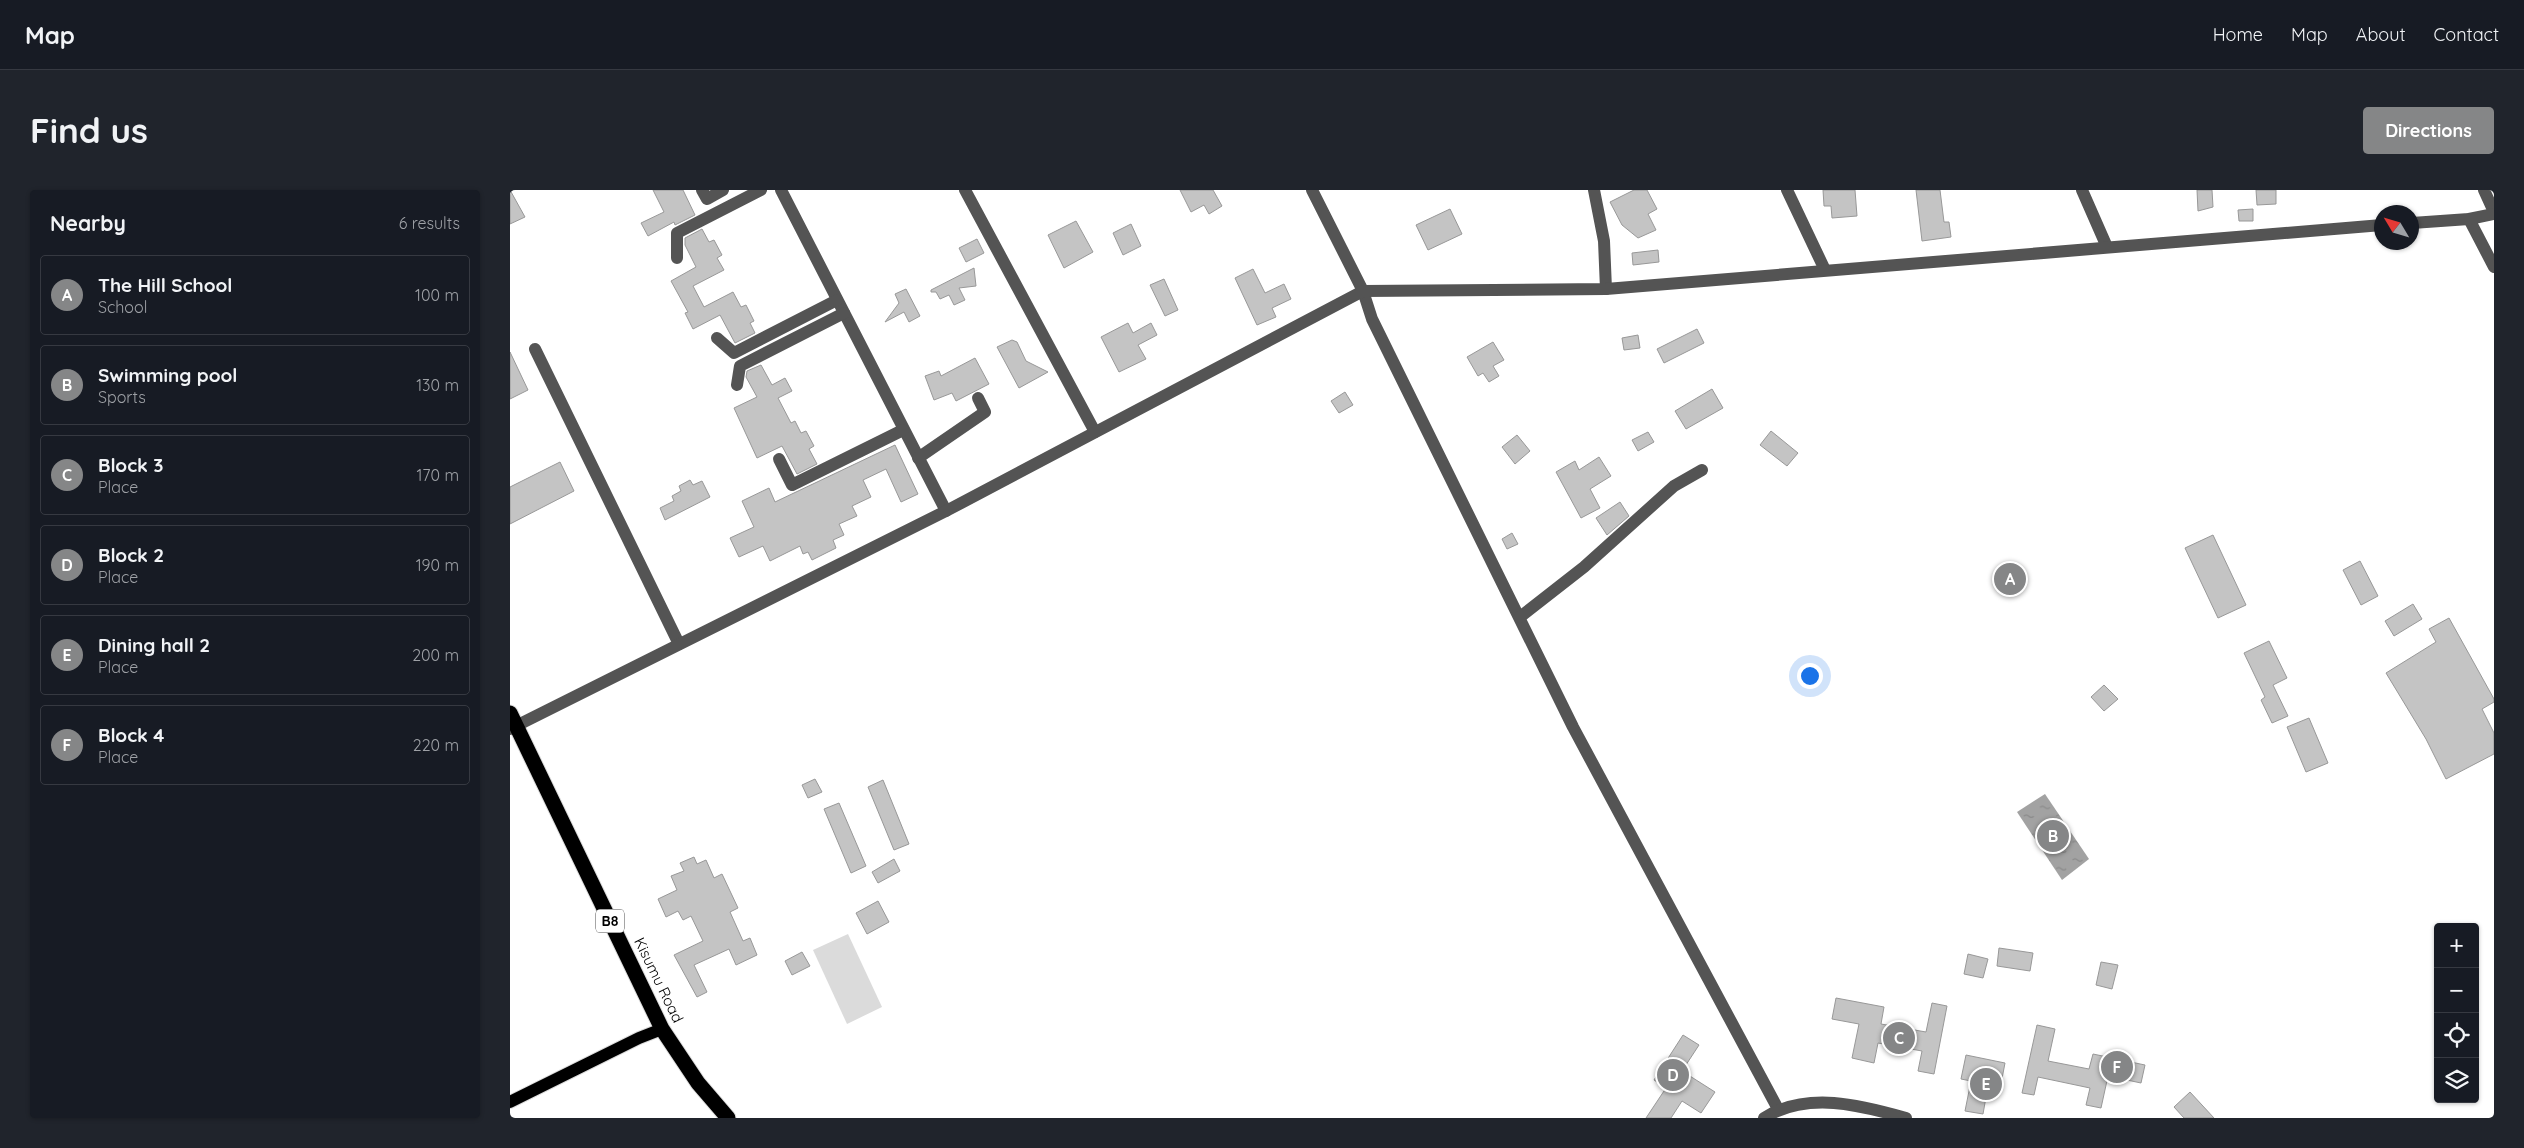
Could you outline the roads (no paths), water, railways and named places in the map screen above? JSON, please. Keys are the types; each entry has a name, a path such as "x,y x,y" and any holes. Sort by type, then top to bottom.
{"highway":[{"name":"Kisumu Road","path":"512,723 662,1029 698,1083 728,1118"}],"main road":[{"path":"510,1102 639,1038 662,1029"}],"street":[{"path":"702,190 707,199 724,190"},
{"path":"677,258 677,233 761,190"},
{"path":"781,190 946,511"},
{"path":"965,190 1095,432"},
{"path":"1312,190 1363,291 1372,319 1573,726 1778,1109"},
{"path":"1594,190 1604,241 1606,288"},
{"path":"1787,190 1825,270"},
{"path":"2082,190 2107,247"},
{"path":"2419,223 2469,219 2494,213 2484,190"},
{"path":"2469,219 2494,267"},
{"path":"512,723 679,644 946,511 1363,291 1606,288 2374,226"},
{"path":"717,338 734,353 837,300"},
{"path":"737,385 740,366 844,313"},
{"path":"535,348 679,644"},
{"path":"918,458 985,412 978,398"},
{"path":"779,459 792,485 903,430"},
{"path":"1520,617 1584,567 1674,486 1702,470"},
{"path":"1764,1118 1778,1109 1802,1103 1823,1101 1906,1118"}],"water":[{"path":"2045,794 2089,859 2062,880 2017,812"}],"place":[{"name":"The Hill School","path":"2010,579"},
{"name":"Swimming pool","path":"2053,836"},
{"name":"Block 3","path":"1899,1038"},
{"name":"Block 4","path":"2117,1067"},
{"name":"Block 2","path":"1673,1075"},
{"name":"Dining hall 2","path":"1986,1084"}]}
